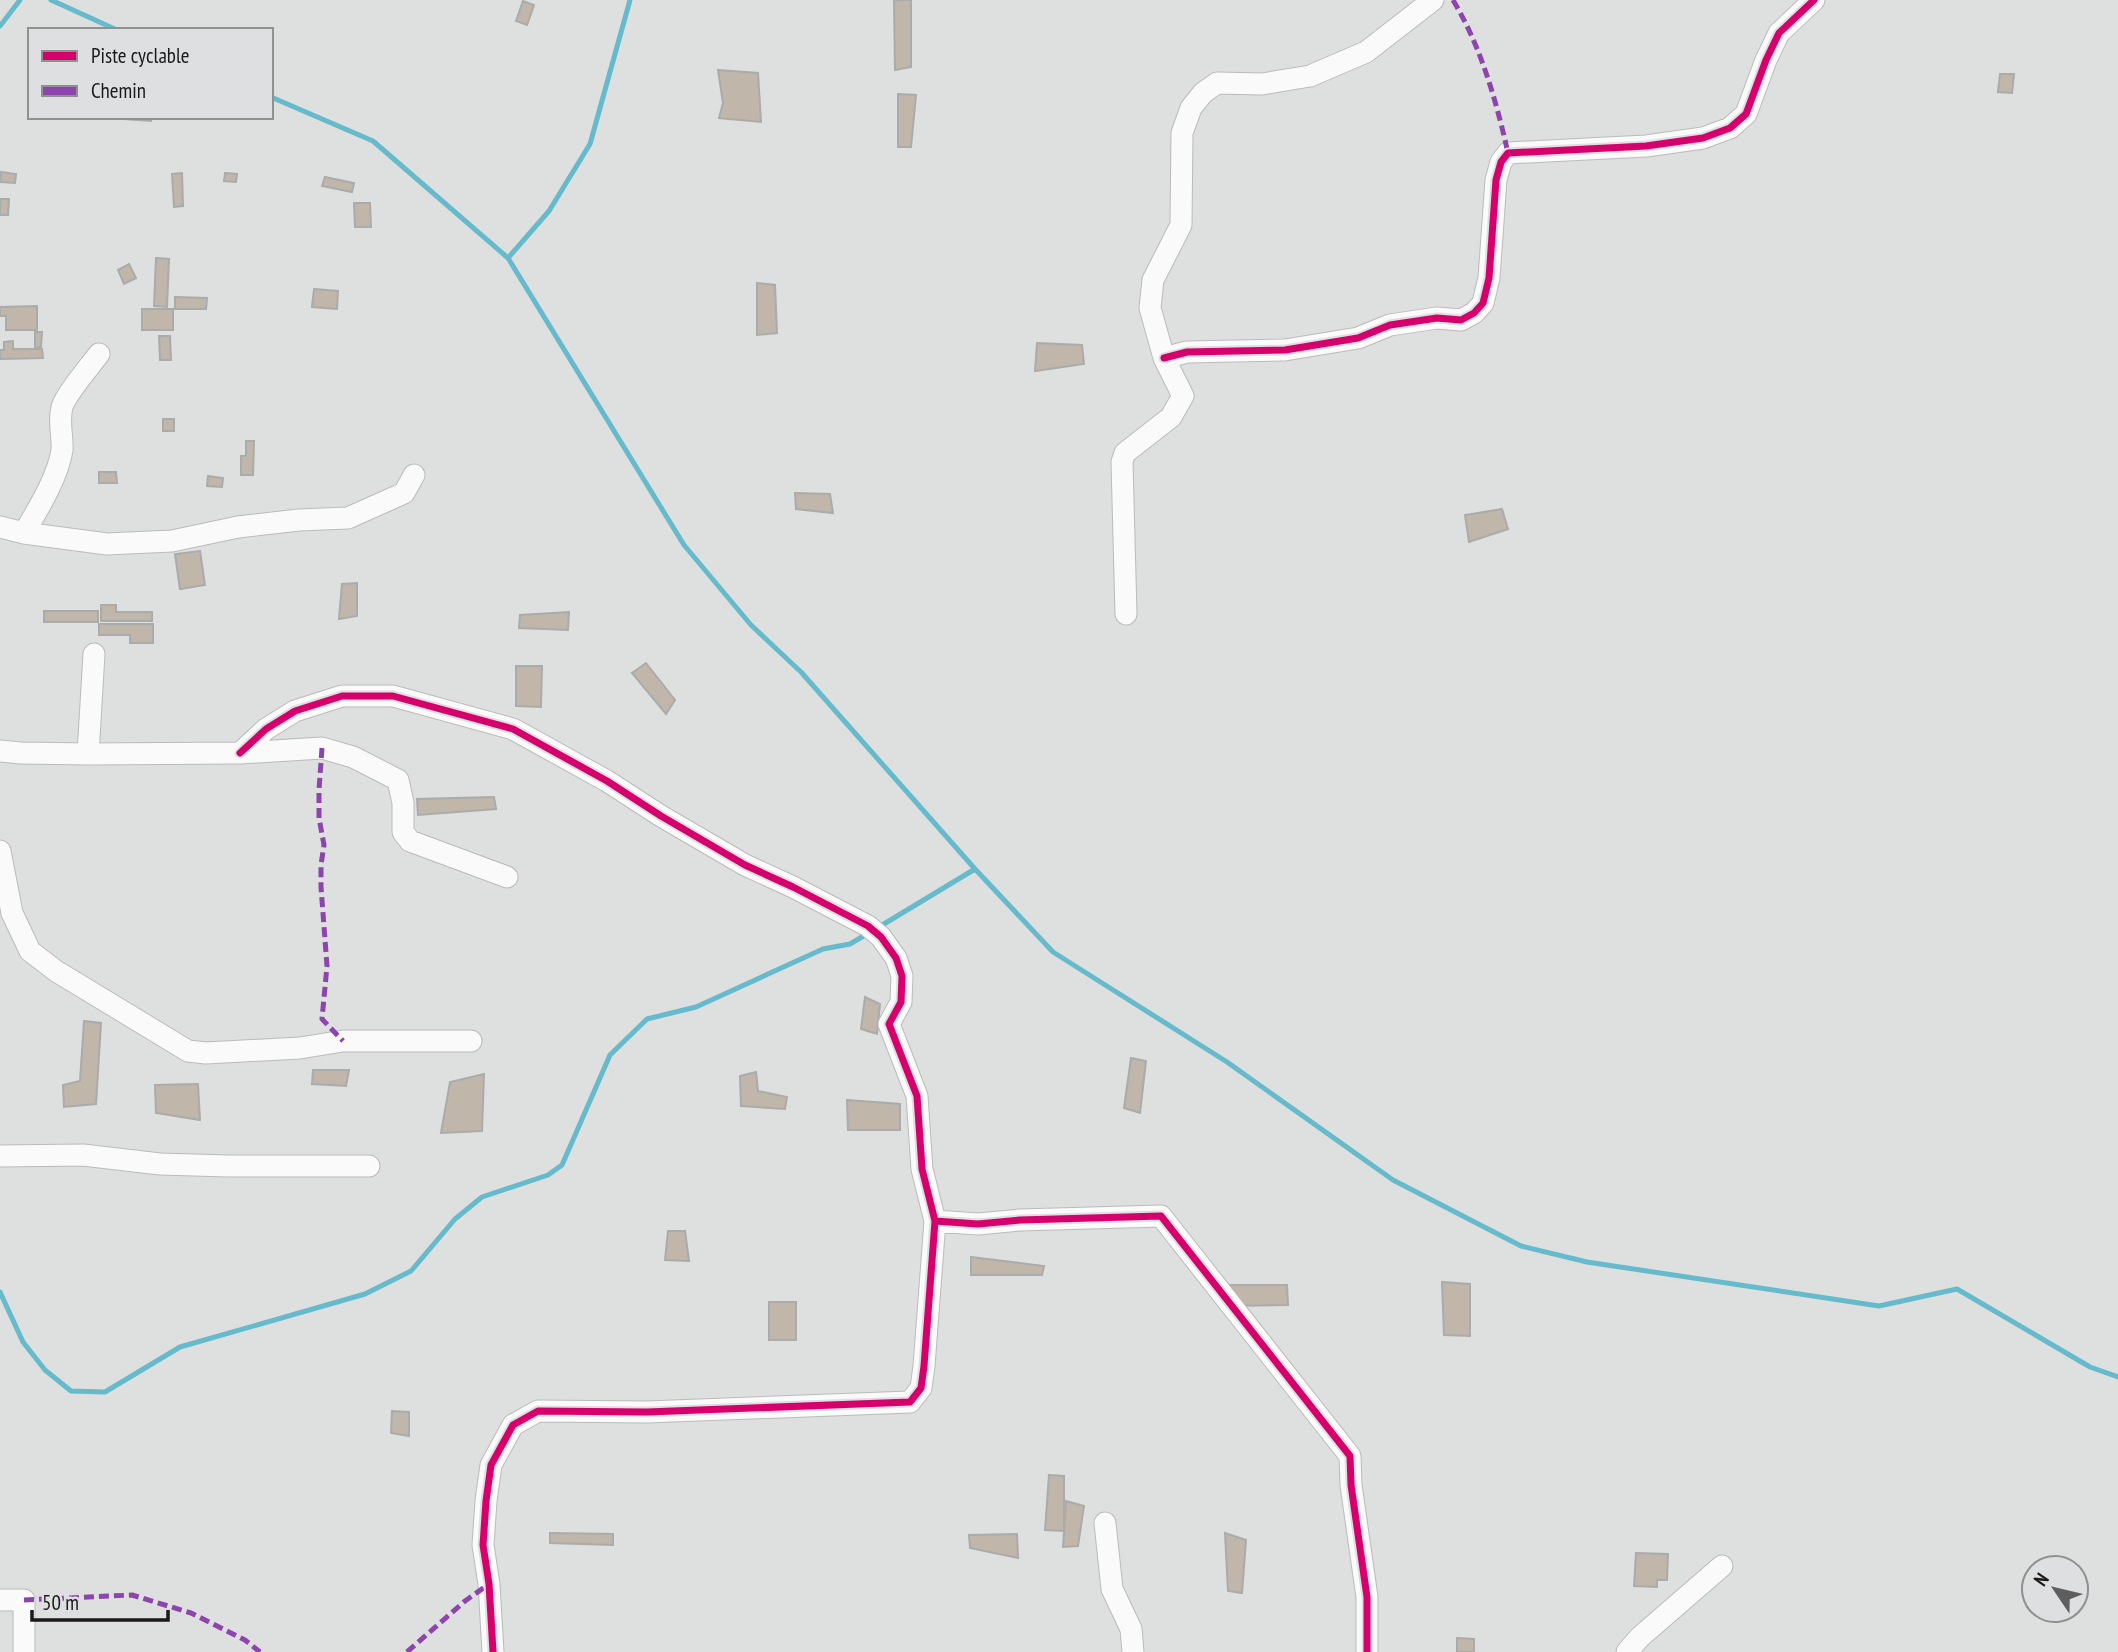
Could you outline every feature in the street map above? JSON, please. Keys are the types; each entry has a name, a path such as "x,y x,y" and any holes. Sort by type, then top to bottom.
{"street":[{"path":"1126,614 1122,463 1125,453 1171,416 1184,396 1164,358 1150,308 1153,280 1181,225 1182,133 1191,108 1203,93 1217,83 1262,84 1310,76 1366,52 1433,0"},
{"path":"1164,358 1186,352 1285,351 1358,338 1390,325 1437,318 1461,320 1474,313 1483,303 1489,278 1496,180 1501,162 1508,153 1646,146 1703,138 1730,128 1746,114 1779,33 1814,0"},
{"path":"24,533 40,506 57,467 62,448 59,425 63,404 99,354"},
{"path":"0,527 24,533 107,544 172,541 238,527 348,518 404,493 414,475"},
{"path":"88,754 94,654"},
{"path":"240,753 266,729 295,711 342,696 393,696 513,729 607,781 745,865 868,926 881,937 895,958 902,976 901,1002 889,1024 917,1096 922,1169 935,1221 925,1366 921,1388 910,1402 647,1412 538,1411 513,1425 491,1465 482,1545 489,1584 494,1652"},
{"path":"0,751 88,754 240,753 322,748 354,757 398,780 403,803 403,832 410,841 507,877"},
{"path":"0,851 12,914 30,951 56,971 188,1051 206,1054 300,1048 342,1041 471,1041"},
{"path":"0,1156 83,1155 187,1165 369,1166"},
{"path":"935,1221 978,1224 1020,1220 1161,1216 1350,1456 1351,1485 1367,1597 1367,1652"},
{"path":"1105,1523 1112,1589 1131,1629 1133,1652"},
{"path":"1627,1652 1640,1637 1721,1566"},
{"path":"0,1600 24,1600 24,1652"}],"building":[{"path":"894,0 911,0 911,67 895,70"},
{"path":"523,1 534,5 527,25 516,21"},
{"path":"718,70 758,73 761,122 719,118 723,103"},
{"path":"2000,74 2014,74 2012,93 1998,92"},
{"path":"898,94 916,95 911,147 898,147"},
{"path":"1,172 16,174 15,183 0,182"},
{"path":"182,173 183,206 174,207 172,174"},
{"path":"225,173 237,174 236,182 224,181"},
{"path":"325,177 354,183 352,192 322,186"},
{"path":"0,199 9,199 8,215 0,215"},
{"path":"354,203 370,203 371,227 355,227"},
{"path":"156,258 169,259 167,307 154,306"},
{"path":"129,264 136,278 124,284 118,270"},
{"path":"757,283 775,285 777,333 757,335"},
{"path":"314,289 338,291 337,309 312,307"},
{"path":"175,297 207,298 206,309 175,309"},
{"path":"37,306 37,330 6,330 6,316 0,316 0,307"},
{"path":"142,309 173,309 173,330 142,330"},
{"path":"35,332 42,332 41,347 35,348"},
{"path":"159,336 170,336 171,360 160,360"},
{"path":"13,341 13,349 42,349 43,358 0,359 4,342"},
{"path":"1037,343 1082,345 1084,364 1035,371"},
{"path":"163,419 174,419 174,431 163,431"},
{"path":"246,441 254,441 253,475 241,475 241,456 246,456"},
{"path":"99,472 116,472 117,483 99,483"},
{"path":"208,476 223,478 222,487 207,486"},
{"path":"795,493 830,494 833,513 796,509"},
{"path":"1502,509 1508,529 1469,542 1465,515"},
{"path":"200,551 205,585 180,589 175,554"},
{"path":"357,583 357,616 339,619 342,584"},
{"path":"101,605 116,605 116,612 152,612 152,621 101,621"},
{"path":"44,611 98,611 98,622 44,622"},
{"path":"569,612 568,630 519,628 520,615"},
{"path":"99,624 153,624 153,643 130,643 130,635 99,635"},
{"path":"646,663 675,700 666,714 632,673"},
{"path":"516,666 542,666 541,707 516,706"},
{"path":"494,797 496,809 418,815 417,799"},
{"path":"865,997 880,1004 877,1034 861,1029"},
{"path":"84,1021 101,1023 96,1104 64,1107 63,1085 80,1081"},
{"path":"1131,1058 1146,1061 1140,1113 1124,1108"},
{"path":"313,1070 349,1070 346,1086 312,1084"},
{"path":"756,1072 758,1091 787,1097 785,1109 741,1106 740,1076"},
{"path":"484,1074 482,1131 441,1133 450,1082"},
{"path":"198,1084 200,1120 156,1113 155,1085"},
{"path":"847,1100 900,1104 900,1130 848,1130"},
{"path":"668,1231 685,1231 689,1261 665,1260"},
{"path":"971,1257 1044,1266 1042,1275 971,1275"},
{"path":"1442,1282 1470,1284 1470,1336 1444,1335"},
{"path":"1229,1285 1287,1285 1288,1305 1231,1306"},
{"path":"769,1302 796,1302 796,1340 769,1340"},
{"path":"392,1411 409,1412 409,1436 391,1433"},
{"path":"1049,1475 1064,1476 1064,1531 1045,1530"},
{"path":"1066,1501 1084,1506 1078,1546 1063,1547"},
{"path":"550,1533 613,1534 613,1545 550,1543"},
{"path":"1225,1533 1246,1540 1242,1593 1228,1591"},
{"path":"1017,1534 1018,1558 970,1548 969,1535"},
{"path":"1636,1553 1668,1554 1667,1580 1657,1580 1657,1587 1634,1586"},
{"path":"1457,1638 1474,1639 1474,1652 1457,1652"}],"waterway":[{"path":"0,26 20,0"},
{"path":"51,0 113,28"},
{"path":"508,258 549,211 590,144 630,0"},
{"path":"273,98 373,141 508,258 684,545 751,625 801,672 975,869 1053,952 1227,1062 1393,1180 1521,1246 1587,1262 1879,1306 1957,1289 2090,1367 2118,1377"},
{"path":"879,927 975,869"},
{"path":"0,1292 23,1342 45,1370 71,1391 105,1392 180,1347 365,1294 411,1271 455,1219 482,1197 548,1175 562,1165 610,1055 647,1019 696,1007 823,949 850,944 867,934"}],"marked path":[{"path":"1453,0 1472,36 1486,74 1508,153"},
{"path":"322,748 319,818 324,845 321,887 327,966 322,1019 343,1041"},
{"path":"407,1652 465,1601 489,1584"},
{"path":"24,1600 132,1595 191,1613 245,1640 260,1652"}],"cycle path":[{"path":"1164,358 1187,352 1285,350 1358,338 1390,325 1437,318 1461,320 1474,313 1483,303 1489,278 1496,180 1501,162 1508,153 1646,146 1703,138 1730,128 1746,114 1779,33 1814,0"},
{"path":"240,753 266,729 295,711 342,696 393,696 513,729 607,781 745,865 868,926 881,937 896,958 902,976 901,1002 889,1024 917,1096 922,1169 935,1221 921,1388 910,1402 647,1412 538,1411 513,1425 491,1465 486,1501 483,1545 489,1584 493,1652"},
{"path":"935,1221 978,1224 1020,1220 1161,1216 1350,1456 1351,1485 1367,1597 1367,1652"}]}
